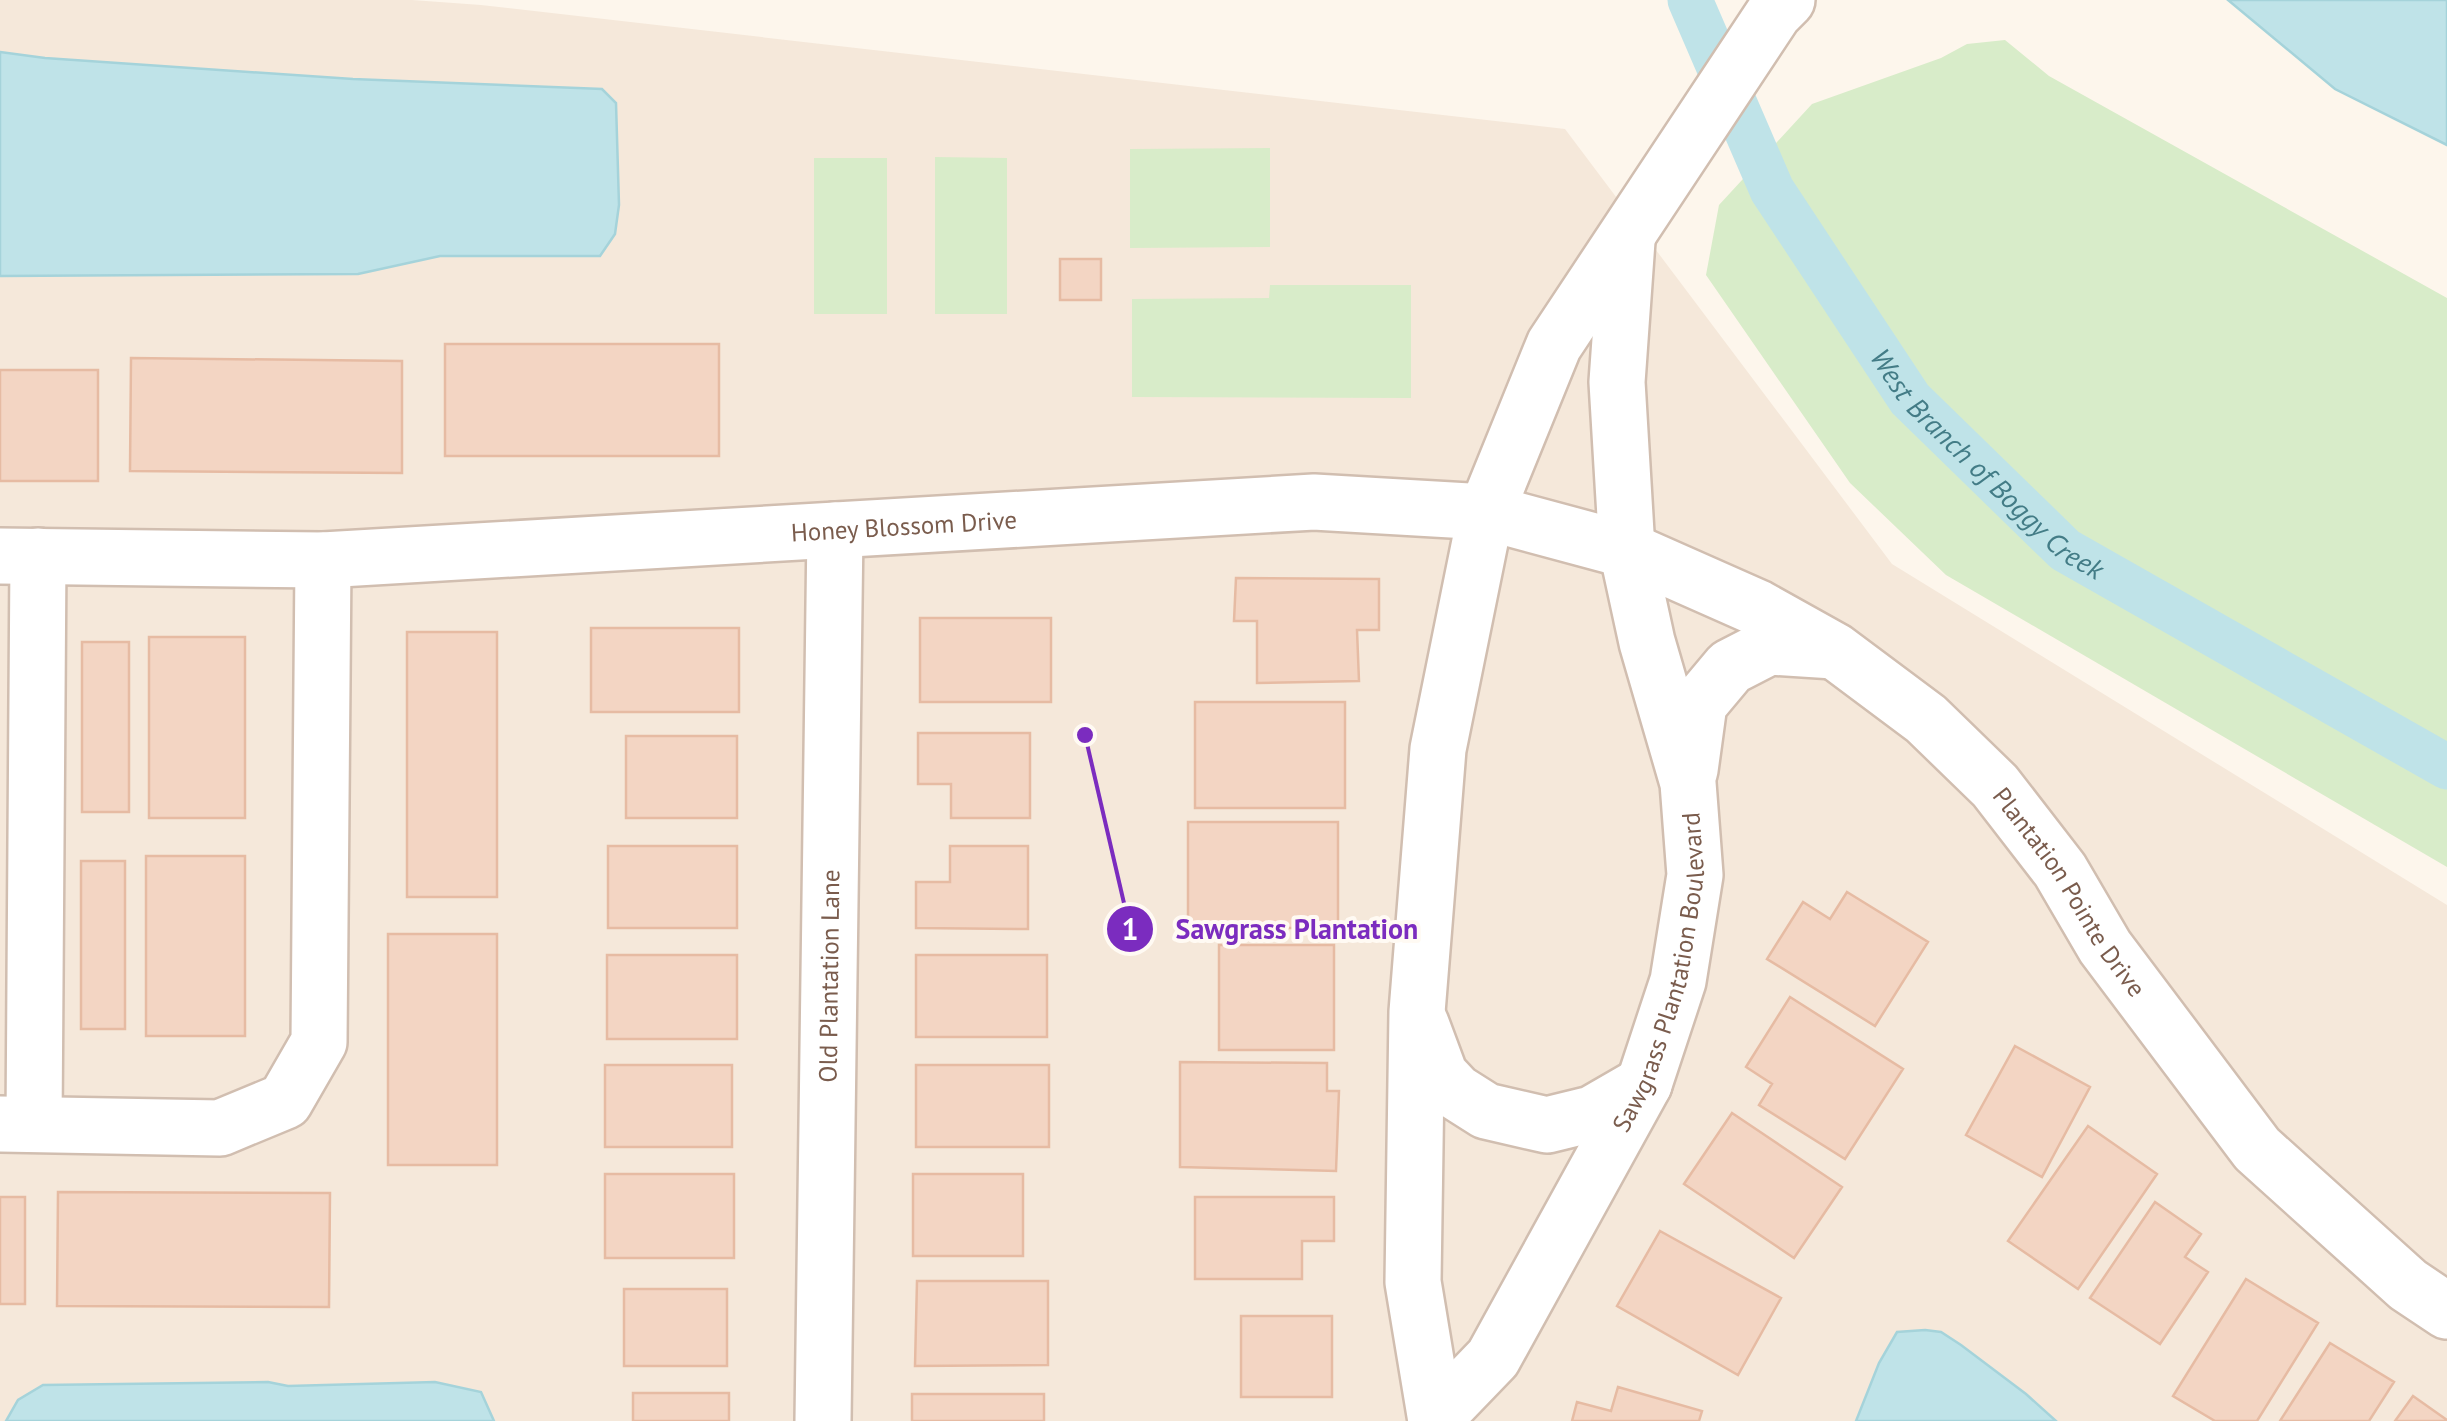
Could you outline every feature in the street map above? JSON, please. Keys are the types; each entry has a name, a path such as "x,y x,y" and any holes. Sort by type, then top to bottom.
{"street":[{"name":"Sawgrass Plantation Boulevard","path":"1436,1419 1413,1282 1417,1012 1438,749 1486,512 1554,345 1780,6"},
{"name":"Sawgrass Plantation Boulevard","path":"1436,1419 1493,1358 1644,1084 1678,981 1696,875 1688,783 1647,642 1627,550 1616,382 1627,238"},
{"name":"Honey Blossom Drive","path":"19,556 323,560 1314,502 1486,512 1627,550"},
{"name":"Old Plantation Lane","path":"823,1421 835,530"},
{"name":"Plantation Pointe Drive","path":"1627,550 1758,608 1834,651 1926,719 1995,786 2060,870 2105,947 2256,1149 2408,1285 2447,1311"},
{"path":"19,556 17,1124 220,1128 285,1101 319,1042 323,560"},
{"path":"1688,783 1699,704 1730,667 1769,647 1834,651"},
{"path":"1417,1012 1440,1075 1456,1092 1486,1111 1547,1125 1592,1114 1644,1084"}],"shaded area":[{"path":"0,0 412,0 481,5 1565,129 1892,564 2447,905 2447,1421 0,1421"}],"green space":[{"path":"2005,40 2049,76 2447,298 2447,867 1946,575 1850,483 1706,275 1719,205 1812,104 1941,58 1967,44"},
{"path":"1270,148 1270,247 1130,248 1130,149"},
{"path":"935,157 1007,158 1007,314 935,314"},
{"path":"814,158 887,158 887,314 814,314"},
{"path":"1270,285 1411,285 1411,398 1132,397 1132,299 1269,298"}],"water":[{"path":"2228,0 2447,0 2447,145 2335,89"},
{"path":"0,52 353,79 602,89 616,103 619,205 615,234 600,256 440,256 358,274 0,276"},
{"path":"1897,1332 1941,1332 1961,1345 2056,1421 1856,1421 1879,1363"},
{"path":"268,1382 288,1386 435,1382 481,1392 494,1421 6,1421 18,1400 43,1385"}],"building":[{"path":"1060,259 1101,259 1101,300 1060,300"},
{"path":"445,344 719,344 719,456 445,456"},
{"path":"131,358 402,361 402,473 130,471"},
{"path":"0,370 98,370 98,481 0,481"},
{"path":"1236,578 1379,579 1379,630 1357,630 1359,681 1257,683 1257,621 1234,621"},
{"path":"920,618 1051,618 1051,702 920,702"},
{"path":"591,628 739,628 739,712 591,712"},
{"path":"407,632 497,632 497,897 407,897"},
{"path":"149,637 245,637 245,818 149,818"},
{"path":"82,642 129,642 129,812 82,812"},
{"path":"1195,702 1345,702 1345,808 1195,808"},
{"path":"918,733 1030,733 1030,818 951,818 951,784 918,784"},
{"path":"626,736 737,736 737,818 626,818"},
{"path":"1188,822 1338,822 1338,928 1188,928"},
{"path":"608,846 737,846 737,928 608,928"},
{"path":"950,846 1028,846 1028,929 916,928 916,882 950,882"},
{"path":"146,856 245,856 245,1036 146,1036"},
{"path":"81,861 125,861 125,1029 81,1029"},
{"path":"1847,892 1928,942 1875,1026 1767,959 1803,902 1830,919"},
{"path":"388,934 497,934 497,1165 388,1165"},
{"path":"1219,945 1334,945 1334,1050 1219,1050"},
{"path":"607,955 737,955 737,1039 607,1039"},
{"path":"916,955 1047,955 1047,1037 916,1037"},
{"path":"1790,997 1903,1069 1845,1159 1759,1105 1772,1084 1746,1067"},
{"path":"2015,1046 2090,1087 2042,1177 1966,1135"},
{"path":"1180,1062 1327,1063 1327,1091 1339,1091 1336,1171 1180,1167"},
{"path":"605,1065 732,1065 732,1147 605,1147"},
{"path":"916,1065 1049,1065 1049,1147 916,1147"},
{"path":"1732,1113 1842,1187 1794,1258 1684,1184"},
{"path":"2088,1126 2157,1174 2078,1289 2008,1241"},
{"path":"605,1174 734,1174 734,1258 605,1258"},
{"path":"913,1174 1023,1174 1023,1256 913,1256"},
{"path":"58,1192 330,1193 329,1307 57,1306"},
{"path":"0,1197 25,1197 25,1304 0,1304"},
{"path":"1195,1197 1334,1197 1334,1241 1302,1241 1302,1279 1195,1279"},
{"path":"2155,1202 2201,1234 2185,1257 2208,1272 2160,1344 2090,1298"},
{"path":"1660,1231 1781,1298 1738,1375 1617,1306"},
{"path":"2246,1279 2318,1323 2257,1421 2215,1421 2173,1396"},
{"path":"917,1281 1048,1281 1048,1365 915,1366"},
{"path":"624,1289 727,1289 727,1366 624,1366"},
{"path":"1241,1316 1332,1316 1332,1397 1241,1397"},
{"path":"2330,1343 2394,1382 2369,1421 2280,1421"},
{"path":"1618,1387 1702,1411 1699,1421 1572,1421 1577,1402 1611,1411"},
{"path":"633,1393 729,1393 729,1421 633,1421"},
{"path":"912,1394 1044,1394 1044,1421 912,1421"},
{"path":"2413,1396 2447,1420 2447,1421 2395,1421"}],"waterway":[{"name":"West Branch of Boggy Creek","path":"1690,0 1772,190 1910,399 2065,550 2447,767"}],"place":[{"name":"Sawgrass Plantation","path":"1085,735"}]}
